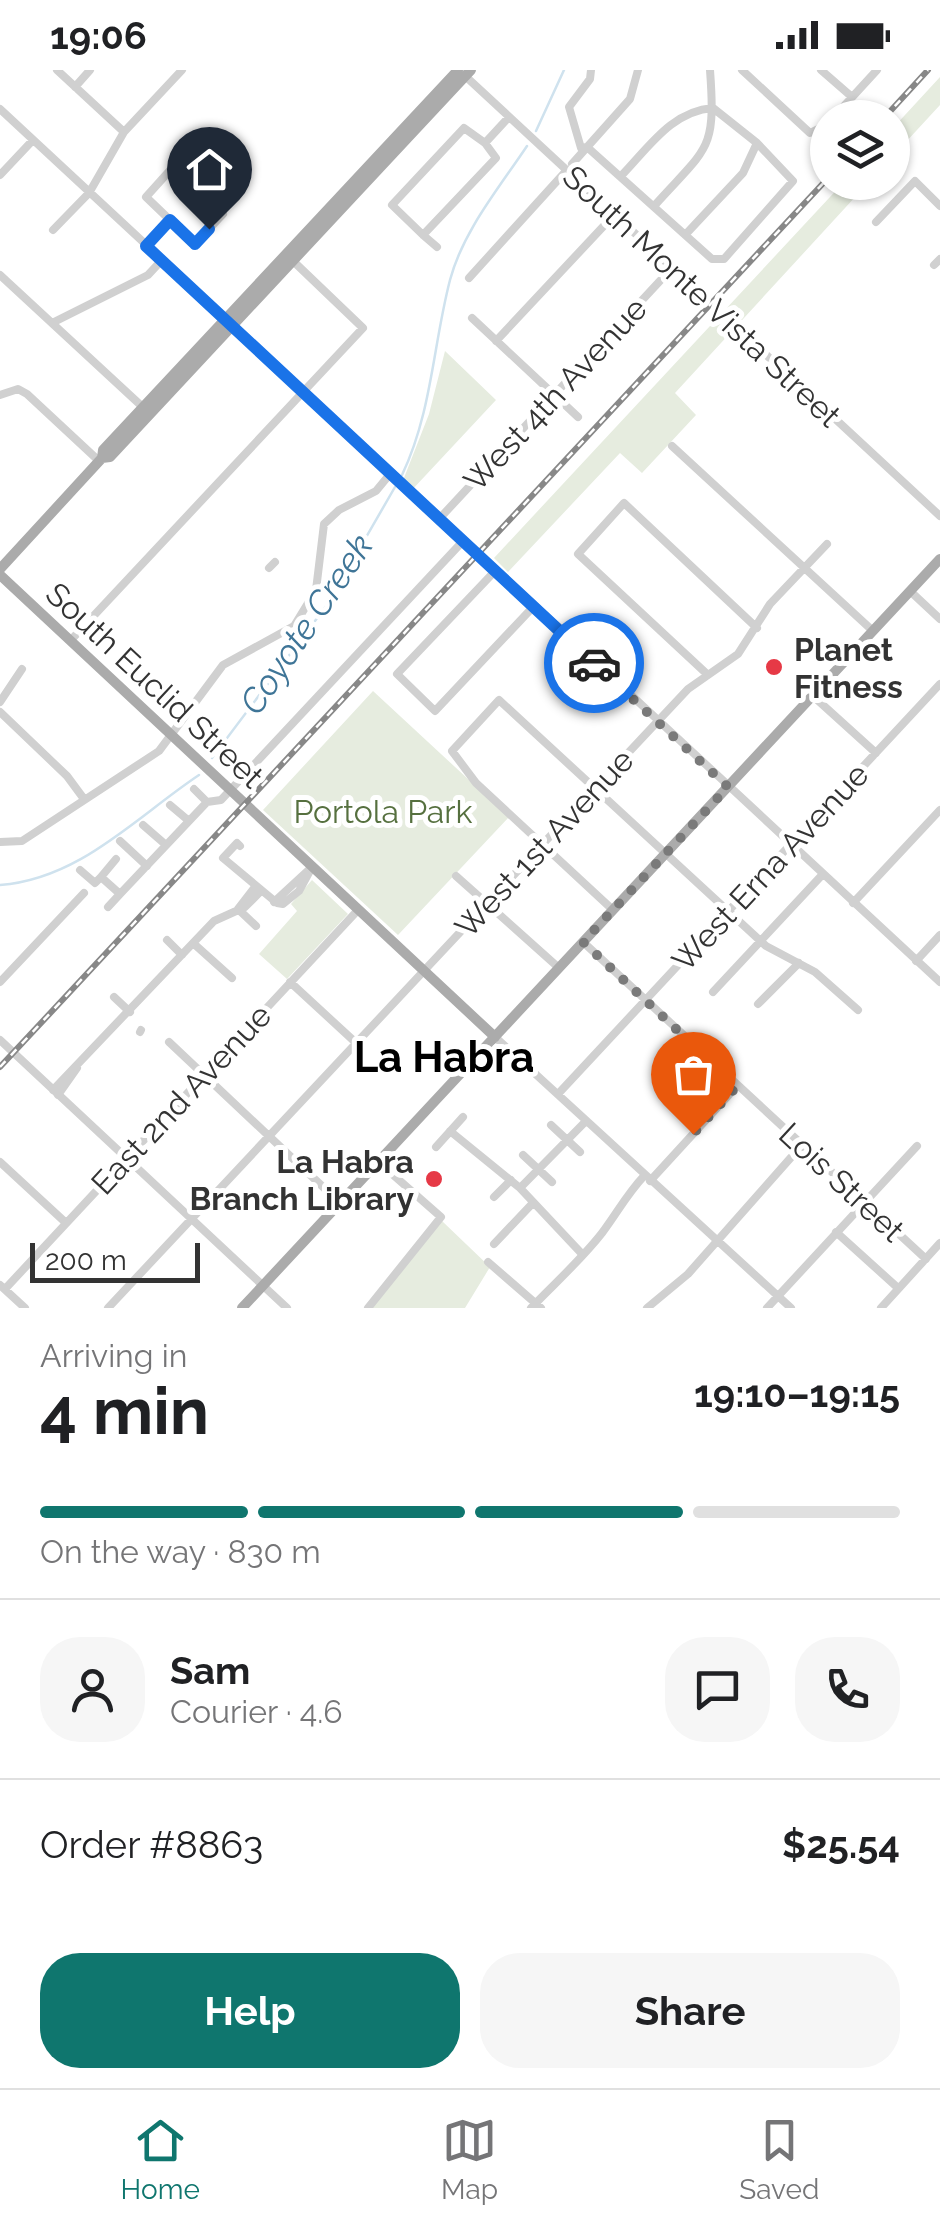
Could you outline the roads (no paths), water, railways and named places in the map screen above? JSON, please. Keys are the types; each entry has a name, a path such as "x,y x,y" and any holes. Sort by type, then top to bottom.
{"main road":[{"path":"0,572 463,72"},
{"path":"242,1308 940,558"},
{"name":"South Euclid Street","path":"0,572 495,1036"}],"street":[{"path":"56,70 124,132"},
{"path":"75,86 90,70"},
{"path":"53,230 89,192 124,132 182,70"},
{"path":"591,70 569,107 581,148 588,147 622,175 718,262 793,181 757,143 713,108 694,110 677,118 622,175"},
{"path":"470,278 630,99 638,70"},
{"path":"654,204 709,143 713,108 710,70"},
{"path":"742,70 810,132"},
{"path":"821,70 852,96"},
{"path":"849,100 877,70"},
{"name":"South Monte Vista Street","path":"463,72 509,117 570,167 671,269 940,516"},
{"path":"0,110 940,982"},
{"path":"485,144 509,117"},
{"path":"423,235 496,158 464,128 392,205 436,248"},
{"path":"0,175 33,140"},
{"path":"686,234 743,174 757,143"},
{"path":"173,167 223,214 195,244 170,220 146,197 173,167"},
{"path":"876,222 915,181 940,206"},
{"path":"496,341 614,215"},
{"path":"146,246 170,220"},
{"path":"71,640 362,328 290,258"},
{"path":"52,323 148,275 162,261"},
{"name":"West 4th Avenue","path":"440,518 671,269"},
{"path":"0,275 146,411"},
{"path":"472,318 578,417"},
{"path":"0,395 18,389 100,460"},
{"path":"672,446 802,570 873,630"},
{"path":"0,842 22,841 159,751 174,736 223,665 283,634 304,615 320,575 324,524 339,510 376,492 390,474"},
{"path":"708,676 578,554 624,502 757,628"},
{"path":"108,907 207,802 221,800 231,790 464,540"},
{"name":"West 1st Avenue","path":"108,1308 688,689 726,665 757,628 770,604 827,544"},
{"path":"496,570 398,674 435,711 534,606"},
{"path":"910,591 940,619"},
{"path":"0,702 22,669"},
{"name":"West Erna Avenue","path":"558,1094 940,684"},
{"path":"812,696 876,753"},
{"path":"613,910 476,783 452,751 499,700 760,941 798,963 858,1010"},
{"path":"0,712 68,776 84,799"},
{"path":"194,789 207,802"},
{"path":"170,805 189,821"},
{"path":"854,902 940,810"},
{"path":"143,825 166,845"},
{"path":"120,841 147,866"},
{"path":"240,846 238,843 224,858 274,902 312,867"},
{"path":"80,870 94,883 116,859"},
{"path":"713,992 822,874"},
{"path":"101,876 120,894"},
{"path":"456,876 559,968"},
{"path":"56,1092 214,921 238,909 257,890"},
{"path":"0,982 84,893"},
{"path":"238,909 256,926"},
{"name":"East 2nd Avenue","path":"2,1287 358,910"},
{"path":"916,960 940,935"},
{"path":"167,940 182,955"},
{"name":"Lois Street","path":"583,942 926,1259"},
{"path":"193,943 232,978"},
{"path":"758,1004 798,963"},
{"path":"290,982 354,1042"},
{"path":"114,997 130,1012"},
{"path":"495,1036 791,1308"},
{"path":"0,1040 287,1308"},
{"path":"169,1042 340,1203"},
{"path":"488,1262 536,1306 605,1230 619,1202 737,1086"},
{"path":"436,1147 463,1116"},
{"path":"520,1188 586,1120"},
{"path":"551,1125 580,1152"},
{"path":"450,1130 520,1188 582,1255"},
{"path":"647,1308 688,1274 715,1238 802,1145"},
{"path":"766,1308 918,1146"},
{"path":"523,1155 552,1182"},
{"path":"2,1169 65,1222"},
{"path":"368,1308 441,1217 391,1173"},
{"path":"494,1197 511,1180"},
{"path":"494,1244 531,1204"},
{"path":"836,1232 898,1288"},
{"path":"881,1308 940,1244"},
{"path":"2,1287 25,1308"}],"waterway":[{"name":"Coyote Creek","path":"536,131 564,70"},
{"name":"Coyote Creek","path":"402,475 420,427 456,262 483,210 527,146"},
{"name":"Coyote Creek","path":"212,758 327,605 395,487"},
{"name":"Coyote Creek","path":"0,885 29,880 82,859 199,775"}],"railway":[{"path":"900,100 928,70"},
{"path":"0,1067 810,197"}],"place":[{"name":"Planet Fitness","path":"774,667"},
{"name":"La Habra Branch Library","path":"434,1179"}],"district":[{"name":"La Habra","path":"444,1057"}],"park label":[{"name":"Portola Park","path":"383,811"}]}
